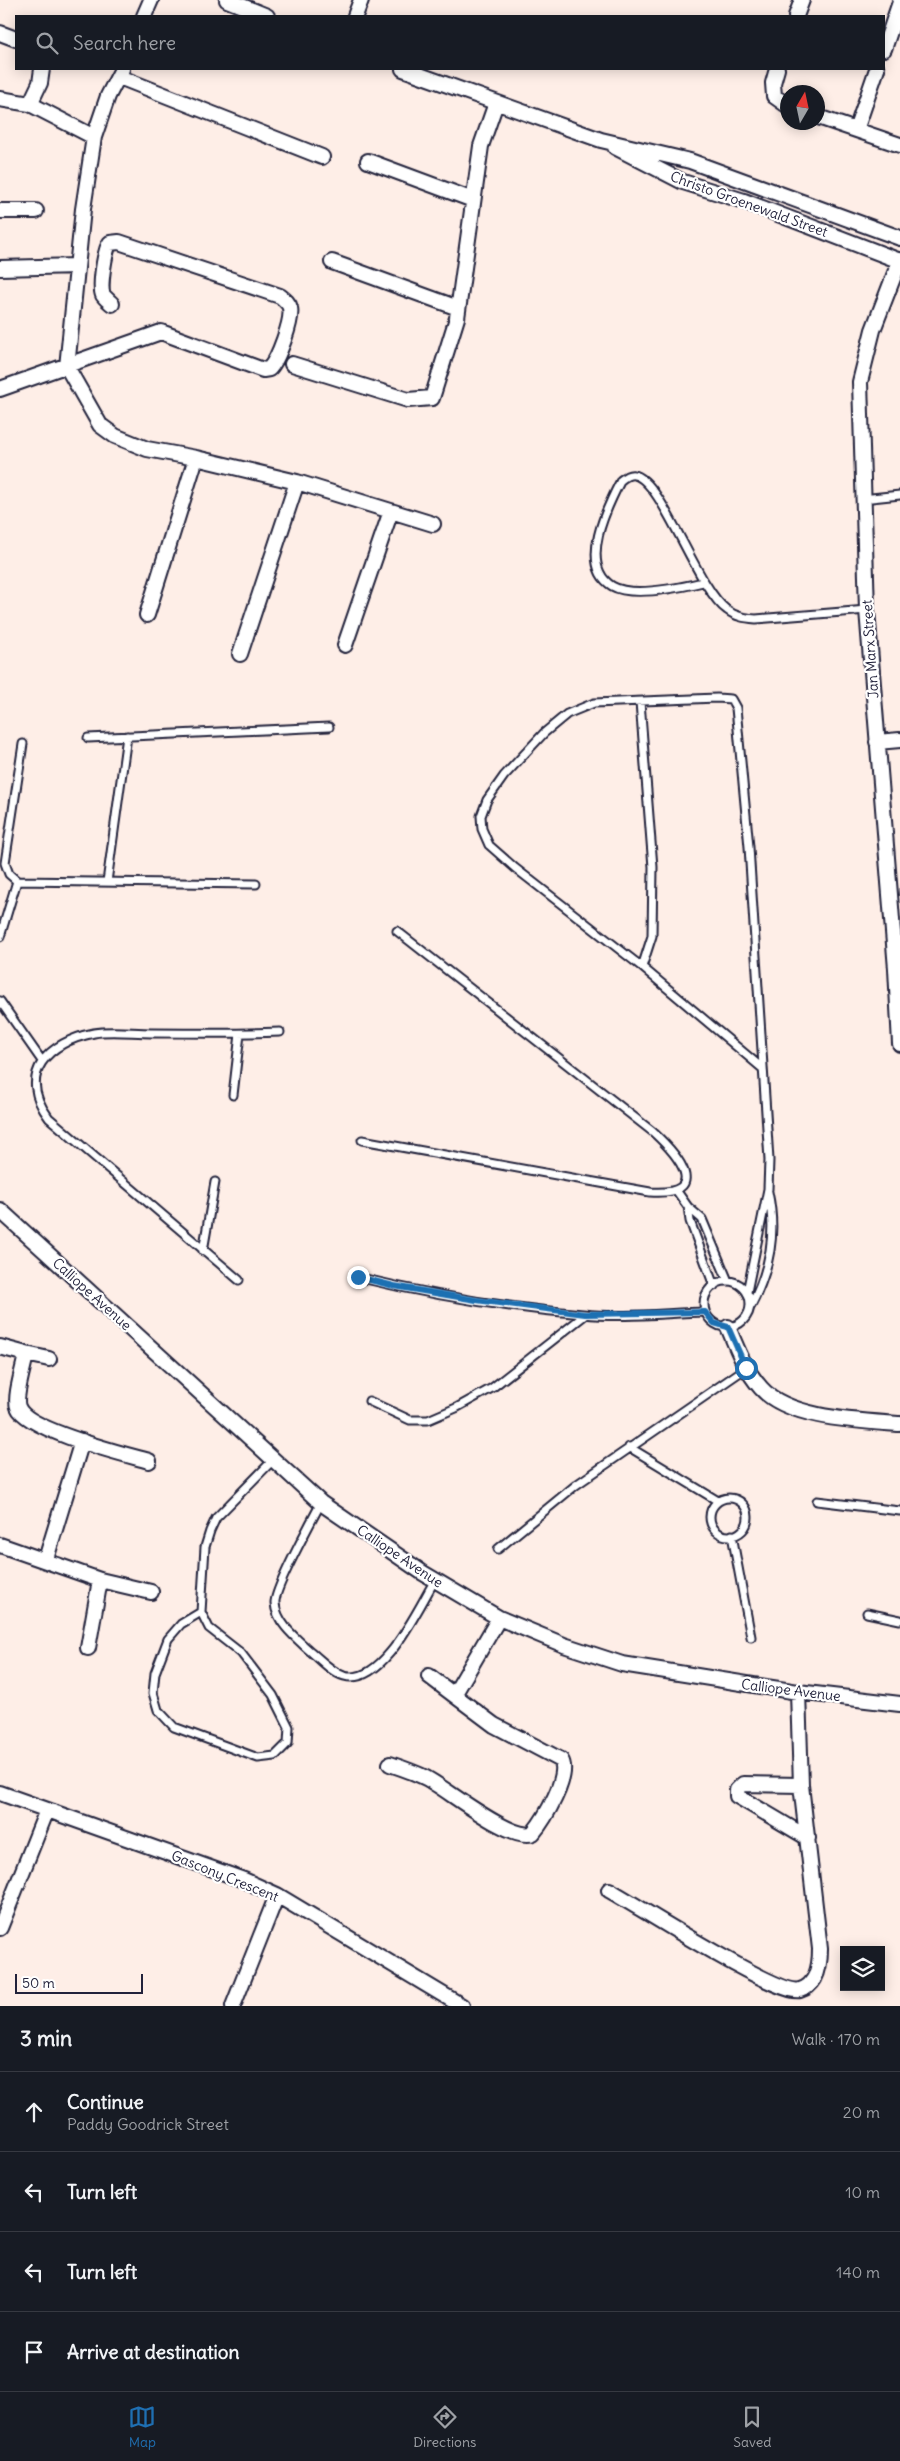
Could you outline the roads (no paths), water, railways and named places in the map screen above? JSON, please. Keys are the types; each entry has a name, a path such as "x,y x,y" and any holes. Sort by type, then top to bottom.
{"street":[{"path":"144,15 151,0"},
{"path":"227,0 264,15"},
{"path":"355,15 361,0"},
{"path":"796,15 802,0"},
{"path":"885,46 900,2"},
{"path":"0,33 15,39"},
{"path":"30,104 40,83 42,70"},
{"name":"Christo Groenewald Street","path":"406,70 601,140 690,161 900,238"},
{"path":"777,70 773,83 774,96 780,100"},
{"path":"856,130 877,70"},
{"path":"322,157 120,73 108,96 94,137 77,266 67,367 100,425 115,436 147,449 196,458 297,482 433,524"},
{"path":"0,99 30,104 94,137"},
{"path":"292,364 408,400 432,398 458,308 481,146 496,103"},
{"path":"825,119 900,145"},
{"name":"Christo Groenewald Street","path":"601,140 684,182 744,201 900,261"},
{"path":"368,161 473,200"},
{"path":"0,211 36,211"},
{"path":"0,389 162,332 263,370 269,369 279,354 291,315 288,303 280,296 119,242 110,243 107,248 102,284 103,295 112,304"},
{"name":"Jan Marx Street","path":"900,261 873,330 862,364 860,382 862,499 867,610 876,742 898,969 900,1044"},
{"path":"332,262 458,308"},
{"path":"0,268 77,266"},
{"path":"146,615 196,458"},
{"path":"240,654 297,482"},
{"path":"345,645 391,511"},
{"path":"876,742 900,740"},
{"name":"Calliope Avenue","path":"0,1210 321,1503 434,1580 499,1618 564,1645 622,1664 798,1692 900,1704"},
{"path":"728,1327 746,1368 762,1389 782,1405 863,1421 900,1424"},
{"path":"0,1347 49,1358"},
{"path":"26,1354 17,1401 22,1413 51,1430 149,1461"},
{"path":"46,1560 82,1441"},
{"path":"0,1545 100,1580 151,1592"},
{"path":"88,1648 100,1580"},
{"path":"454,1696 499,1618"},
{"path":"390,1764 425,1778 516,1834 524,1836 533,1833 558,1790 564,1775 564,1764 561,1760 494,1725 429,1676"},
{"path":"609,1890 757,1976 778,1986 799,1990 807,1987 815,1979 820,1963 801,1785 798,1692"},
{"path":"801,1785 744,1784 739,1786 737,1796 808,1838"},
{"name":"Gascony Crescent","path":"0,1793 244,1880 277,1895 462,2006"},
{"path":"0,1928 47,1810"},
{"path":"233,2006 277,1895"}],"lane":[{"path":"703,582 678,588 628,590 613,587 605,580 598,570 596,547 600,531 620,480 635,475 642,478 667,513 703,582 727,611 740,617 781,618 867,610"},
{"path":"862,499 900,495"},
{"path":"747,1292 736,1282 728,1281 714,1286 705,1297 705,1312 714,1323 728,1327 741,1323 746,1319 762,1285 770,1256 772,1224 768,1189 768,1160 749,847 736,708 734,702 726,698 594,703 567,714 544,733 504,776 487,800 481,816 482,829 490,845 515,868 642,967 762,1068"},
{"path":"640,702 653,867 652,936 642,967"},
{"path":"88,738 329,727"},
{"path":"107,882 127,736"},
{"path":"23,744 5,856 9,874 17,881 256,884"},
{"path":"0,937 17,881"},
{"path":"362,1140 628,1189 666,1193 676,1190 683,1184 686,1176 682,1163 673,1151 653,1132 398,931"},
{"path":"0,1001 42,1061"},
{"path":"239,1280 49,1118 36,1098 34,1087 36,1073 42,1061 62,1044 96,1033 240,1034 280,1032"},
{"path":"233,1095 240,1034"},
{"path":"203,1251 215,1182"},
{"path":"751,1306 747,1292 768,1189"},
{"path":"676,1190 688,1207 702,1219 728,1281"},
{"path":"688,1207 690,1221 714,1286"},
{"path":"358,1277 394,1286 467,1299 585,1314 705,1312"},
{"path":"369,1401 410,1420 428,1420 456,1408 492,1388 585,1314"},
{"path":"498,1549 576,1485 746,1368"},
{"path":"629,1447 718,1502"},
{"path":"201,1612 181,1624 168,1639 155,1672 152,1693 158,1710 174,1727 258,1758 275,1756 288,1743 289,1727 273,1695 241,1653 210,1628 201,1612 205,1547 210,1530 216,1518 274,1459"},
{"path":"730,1498 742,1502 746,1507 748,1512 746,1525 738,1534 720,1533 712,1524 711,1511 718,1502 730,1498"},
{"path":"817,1500 900,1511"},
{"path":"321,1503 280,1586 275,1602 277,1614 292,1635 330,1668 342,1676 353,1678 362,1677 380,1664 394,1649 434,1580"},
{"path":"732,1535 751,1637"},
{"path":"867,1613 900,1620"}]}
